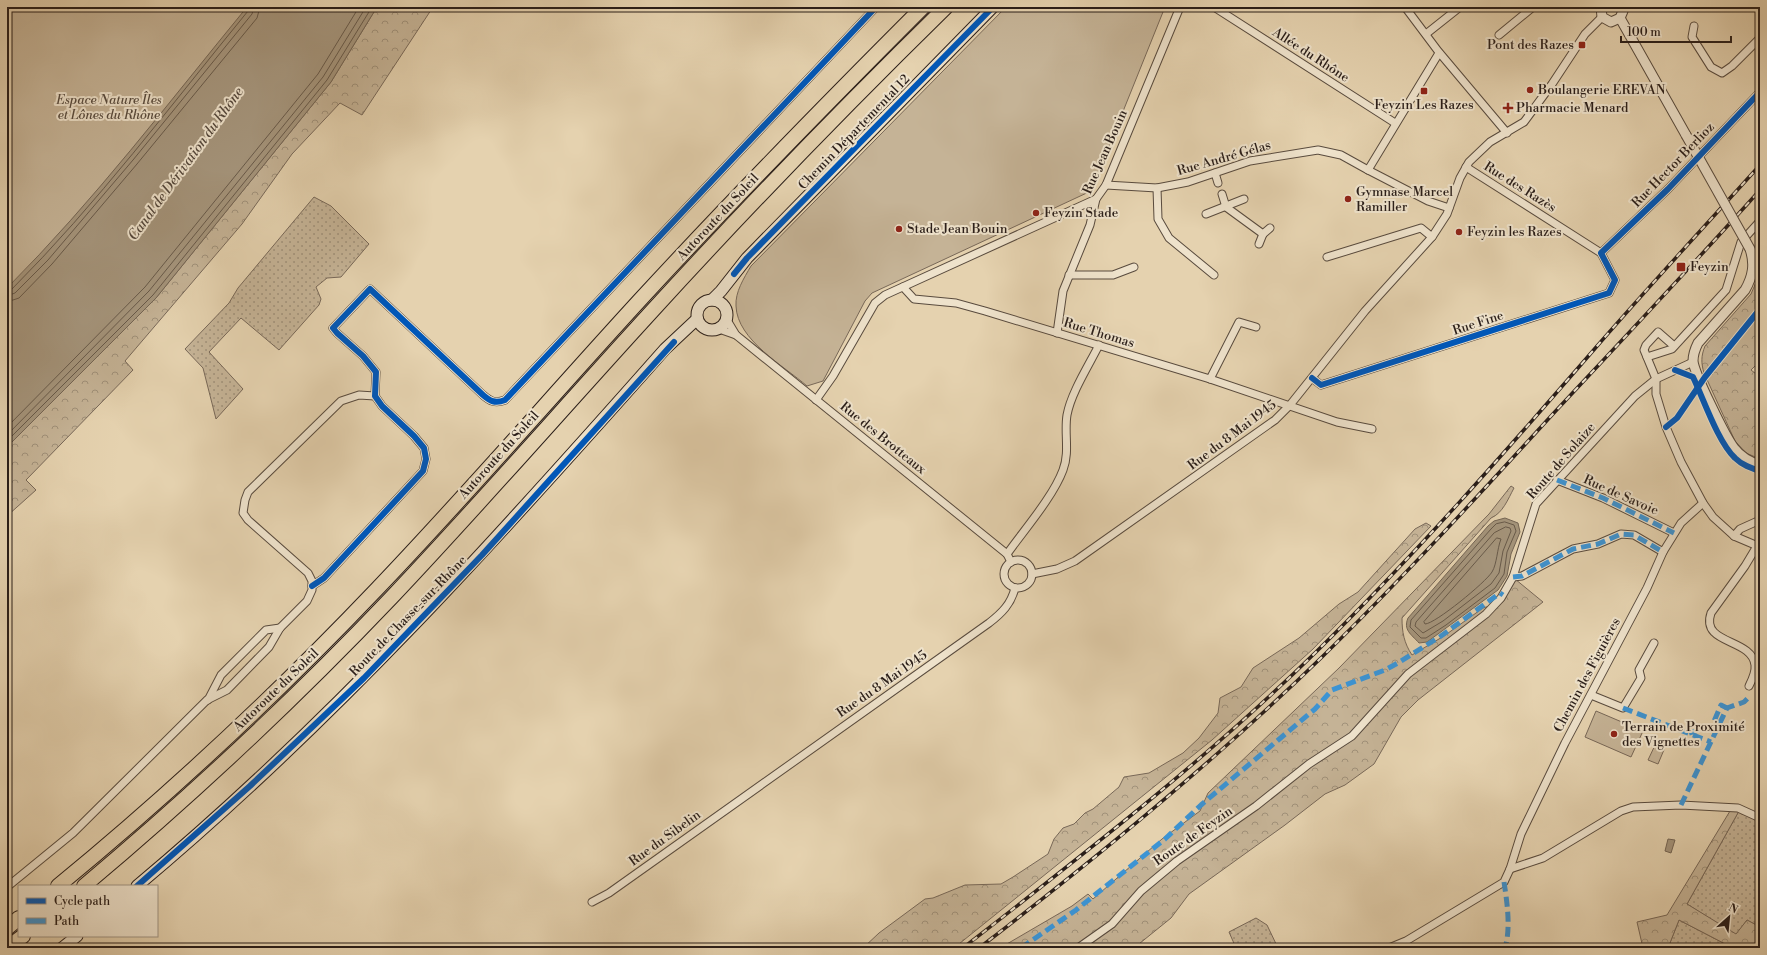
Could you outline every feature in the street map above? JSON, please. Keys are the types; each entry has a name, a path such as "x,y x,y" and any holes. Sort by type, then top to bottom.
{"highway":[{"name":"Autoroute du Soleil","path":"59,885 186,776 249,717 346,621 427,536 700,236 923,7"},
{"name":"Autoroute du Soleil","path":"85,885 206,779 272,717 358,632 438,548 718,240 811,143 946,7"},
{"path":"7,928 18,919"},
{"path":"8,948 22,937"}],"main road":[{"name":"Chemin Départemental 12","path":"712,300 747,258 993,7"},
{"name":"Chemin Départemental 12","path":"725,307 734,274"},
{"path":"712,300 722,303 725,307 727,311 727,320 719,329 714,331 704,328 697,319 700,306 712,300"},
{"name":"Route de Chasse-sur-Rhône","path":"138,885 244,792 374,667 482,555 674,342 697,319"},
{"name":"Route de Chasse-sur-Rhône","path":"674,342 704,328"},
{"path":"62,948 76,937"}],"street":[{"path":"312,586 324,578 423,472 426,459 424,448 414,436 382,406 375,396 376,372 363,356 337,334 333,328 370,289 490,401 498,403 504,400 876,7"},
{"name":"Rue Jean Bouin","path":"1057,333 1063,291 1090,225 1096,200 1106,185 1180,7"},
{"name":"Allée du Rhône","path":"1214,7 1395,123"},
{"path":"1405,7 1439,53 1506,133"},
{"path":"1426,34 1460,7"},
{"path":"1499,35 1533,7"},
{"path":"1600,7 1602,17 1610,22 1620,18 1623,12 1622,7"},
{"name":"Rue du 8 Mai 1945","path":"1032,574 1057,569 1075,561 1275,420 1290,405 1365,311 1432,237 1449,208 1460,178 1466,167 1483,148 1524,122 1552,84 1585,34 1602,17"},
{"path":"1620,18 1750,249 1753,258 1756,270 1751,280 1745,290 1698,343 1695,349 1693,362 1703,386 1734,448 1750,462 1760,465"},
{"path":"1694,26 1692,37 1711,67 1722,73 1732,66 1760,38"},
{"path":"1368,170 1395,123 1439,53"},
{"name":"Rue Hector Berlioz","path":"1601,252 1668,189 1760,92"},
{"name":"Rue André Gélas","path":"1106,185 1157,188 1188,182 1250,161 1318,150 1341,155 1428,201 1449,208"},
{"name":"Rue des Razès","path":"1466,167 1601,252"},
{"path":"1215,173 1218,183"},
{"path":"1157,188 1158,219 1169,238 1214,275"},
{"path":"1222,194 1226,207 1263,234"},
{"path":"1206,214 1244,199"},
{"path":"816,400 834,376 875,304 885,294 903,288 1096,200"},
{"path":"1647,357 1674,346 1726,290 1741,242 1760,221"},
{"path":"1259,244 1263,234 1270,228"},
{"path":"1327,257 1421,228 1432,237"},
{"name":"Rue Fine","path":"1312,378 1321,385 1609,293 1616,280 1601,252"},
{"path":"1069,275 1113,275 1134,267"},
{"name":"Rue Thomas","path":"903,288 914,299 956,303 1210,379 1337,422 1372,429"},
{"name":"Rue des Brotteaux","path":"727,320 736,336"},
{"path":"1210,379 1239,322 1256,327"},
{"name":"Rue des Brotteaux","path":"719,329 736,336 1007,554 1011,562"},
{"path":"1674,346 1658,332 1644,348 1656,379 1656,394 1664,420 1681,462 1703,504 1713,517 1734,536 1759,546 1711,613 1709,619 1710,628 1715,633 1745,649 1752,655 1756,665 1749,686"},
{"path":"1007,554 1064,469 1067,455 1067,415 1073,397 1099,345"},
{"name":"Route de Solaize","path":"1328,752 1352,736 1408,674 1486,614 1501,598 1513,577 1536,504 1635,396 1656,379 1693,362"},
{"path":"207,700 227,690 270,647 280,628 307,601 312,586 312,581 308,573 248,520 243,513 248,492 341,401 359,395 375,396"},
{"name":"Rue de Savoie","path":"1557,480 1603,498 1674,533"},
{"name":"Chemin des Figuières","path":"1389,948 1406,940 1504,882 1510,869 1521,834 1565,743 1647,588 1663,552 1681,523 1703,504"},
{"path":"1734,536 1740,529 1760,520"},
{"path":"1513,577 1522,576 1573,549 1598,544 1621,534 1634,535 1663,552"},
{"path":"1023,561 1030,566 1032,574 1027,585 1015,588 1007,583 1004,576 1006,568 1011,562 1023,561"},
{"name":"Rue du 8 Mai 1945","path":"751,791 990,623 1002,613 1010,603 1015,588"},
{"path":"7,887 73,833 207,700 221,675 266,630 280,628"},
{"path":"1590,695 1623,708 1641,678 1639,670 1654,644"},
{"name":"Route de Feyzin","path":"1078,948 1112,924 1141,891 1177,861 1256,806 1309,764 1328,752"},
{"name":"Rue du Sibelin","path":"592,902 609,893 751,791"},
{"path":"1510,869 1543,858 1621,811 1633,807 1681,805 1738,808 1760,818"}],"green space":[{"name":"Espace Nature Îles et Lônes du Rhône","path":"7,7 308,7 7,349"},
{"path":"377,7 433,7 362,115 340,103 292,154 242,224 125,361 133,370 26,480 36,490 7,516 7,447 156,298 331,82"},
{"name":"Stade Jean Bouin","path":"1006,7 1165,7 1091,191 872,293 865,301 823,381 807,386 763,351 744,330 738,318 736,306 738,290 743,280 751,266"},
{"path":"314,197 331,206 369,244 341,277 327,278 316,287 321,299 319,305 279,350 241,318 209,352 243,389 216,419 203,368 185,349 229,303 238,288"},
{"path":"1760,273 1760,361 1751,370 1760,377 1760,459 1746,453 1735,441 1704,373 1702,360 1705,346 1751,294"},
{"path":"1511,486 1514,488 1499,513 1491,518 1402,618 1404,637 1412,655 1444,636 1483,608 1503,602 1515,579 1543,602 1418,700 1401,717 1374,764 1345,785 1325,794 1285,825 1189,894 1171,918 1134,948 1000,948 1072,906 1088,894 1093,899 1162,839 1200,811 1208,793 1339,668 1489,514"},
{"path":"1426,523 1431,526 1313,649 1212,740 954,948 863,948 879,933 925,899 933,898 965,885 1001,884 1013,877 1048,854 1054,839 1063,828 1074,824 1085,813 1093,809 1119,787 1124,777 1149,773 1183,753 1199,738 1218,713 1220,698 1241,687 1253,668 1299,638 1339,604 1358,592 1415,529"},
{"name":"Terrain de Proximité des Vignettes","path":"1596,711 1643,731 1631,757 1585,737"},
{"path":"1657,741 1666,745 1658,764 1648,760"},
{"path":"1730,811 1739,811 1687,904 1736,934 1747,920 1760,927 1760,948 1733,948 1679,920 1668,948 1643,948 1637,922 1667,915"},
{"path":"1739,811 1760,821 1760,927 1747,920 1736,935 1687,904"},
{"path":"1256,918 1267,925 1278,948 1236,948 1229,932"},
{"path":"1679,920 1733,948 1668,948"}],"water":[{"name":"Canal de Dérivation du Rhône","path":"247,7 377,7 331,82 156,298 7,447 7,288 101,186"},
{"path":"1505,518 1518,523 1520,532 1511,554 1507,576 1498,590 1427,642 1419,643 1407,629 1406,626 1408,618 1488,526 1494,521"},
{"path":"1668,839 1675,840 1671,853 1665,851"}],"railway":[{"path":"963,948 1144,805 1232,730 1316,652 1353,615 1460,501 1760,165"},
{"path":"979,948 1068,879 1155,808 1240,734 1322,657 1381,598 1496,477 1760,190"}],"marked path":[{"path":"1557,480 1603,498 1674,533"},
{"path":"1513,577 1522,576 1573,549 1598,544 1621,534 1634,535 1663,552"},
{"path":"1021,948 1076,910 1165,839 1201,805 1315,709 1332,690 1385,670 1398,663 1441,636 1500,593 1503,595"},
{"path":"1681,805 1727,708 1744,702 1749,697"},
{"path":"1689,733 1712,726 1721,705 1727,708"},
{"path":"1623,708 1711,742"},
{"path":"1504,882 1508,924 1505,948"}],"cycle path":[{"path":"312,586 324,578 423,471 426,459 424,448 414,436 382,406 375,396 376,372 363,356 333,328 370,289 486,397 495,402 505,400 876,7"},
{"path":"734,274 747,258 993,7"},
{"path":"1312,378 1321,385 1609,293 1615,280 1601,253 1668,189 1760,92"},
{"path":"1666,427 1677,418 1705,377 1760,309"},
{"path":"138,885 250,786 364,678 482,555 674,342"},
{"path":"1675,370 1693,377 1717,431 1729,451 1741,463 1760,471"}],"place":[{"name":"Pont des Razes","path":"1582,45"},
{"name":"Boulangerie EREVAN","path":"1530,90"},
{"name":"Feyzin Les Razes","path":"1424,91"},
{"name":"Pharmacie Menard","path":"1508,108"},
{"name":"Gymnase Marcel Ramiller","path":"1348,199"},
{"name":"Feyzin Stade","path":"1036,213"},
{"name":"Stade Jean Bouin","path":"899,229"},
{"name":"Feyzin les Razes","path":"1459,232"},
{"name":"Feyzin","path":"1681,267"},
{"name":"Terrain de Proximité des Vignettes","path":"1614,734"}]}
